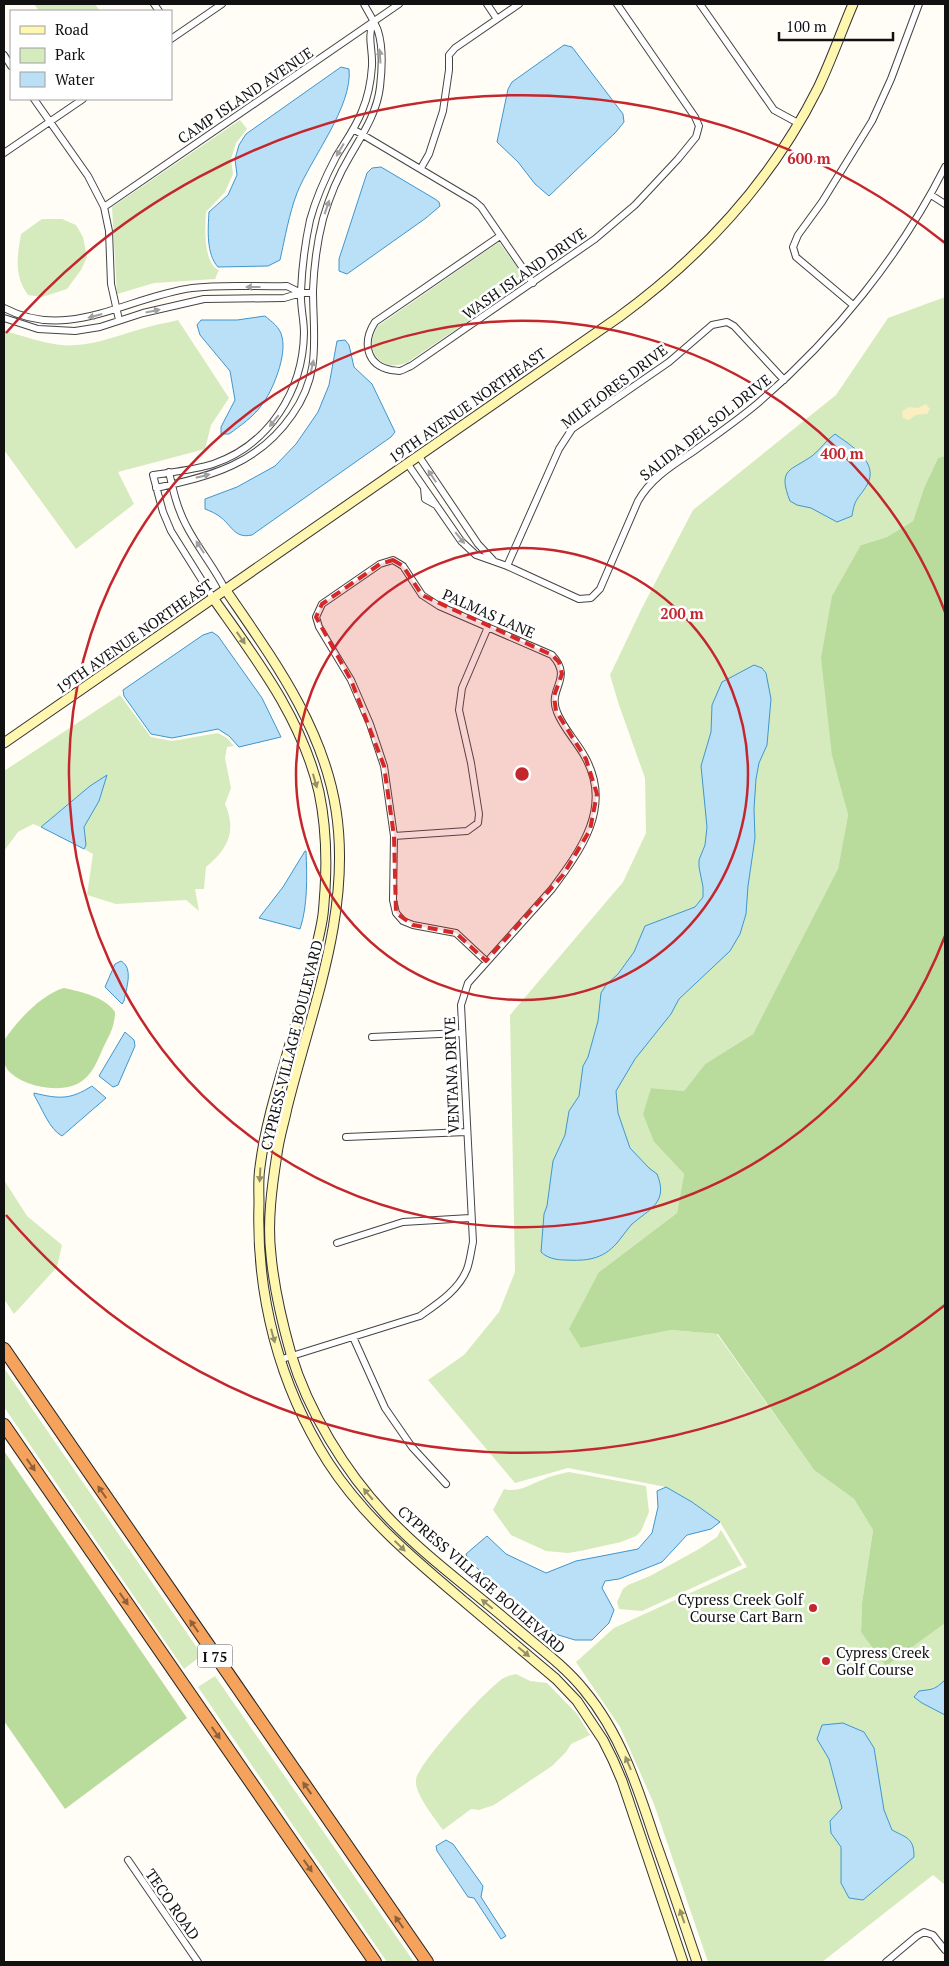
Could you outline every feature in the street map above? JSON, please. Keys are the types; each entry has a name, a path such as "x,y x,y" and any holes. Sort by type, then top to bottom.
{"highway":[{"name":"I 75","path":"4,1349 427,1962"},
{"name":"I 75","path":"4,1425 375,1962"}],"street":[{"path":"174,37 222,4"},
{"path":"156,488 215,473 250,457 268,443 289,419 302,398 313,364 316,346 313,293 323,219 348,158 371,119 380,90 381,69 378,31 364,4"},
{"name":"CAMP ISLAND AVENUE","path":"104,206 399,4"},
{"path":"487,4 497,19"},
{"path":"421,168 429,154 443,112 449,70 449,55 455,48 519,4"},
{"name":"WASH ISLAND DRIVE","path":"500,236 375,322 369,332 368,344 369,353 375,362 386,368 399,371 411,366 595,239 635,204 678,159 696,137 699,126 695,117 617,4"},
{"path":"700,4 774,110 798,123"},
{"name":"19TH AVENUE NORTHEAST","path":"4,743 618,317 671,277 734,213 772,164 818,87 853,4"},
{"path":"854,305 796,257 793,247 798,235 822,202 872,121 891,79 918,4"},
{"path":"214,598 171,531 163,512 153,475 211,464 230,457 266,430 281,412 291,394 298,374 303,349 304,331 300,293 311,219 324,180 362,111 369,88 372,66 369,34 373,22"},
{"path":"35,100 88,176 104,206 110,231 111,284 119,320"},
{"path":"4,153 82,100"},
{"path":"353,129 474,201 533,282"},
{"name":"SALIDA DEL SOL DRIVE","path":"407,463 424,487 425,499 436,505 461,541 476,554 579,599 591,598 600,590 638,501 645,490 668,469 736,421 784,380 822,343 871,284 931,195 945,167"},
{"path":"931,195 945,204"},
{"path":"4,308 40,320 68,321 87,318 153,296 193,288 287,286 300,293"},
{"path":"4,318 38,328 75,331 100,327 119,320 204,299 284,298 300,293 313,293"},
{"path":"38,328 40,320"},
{"name":"MILFLORES DRIVE","path":"507,566 559,449 568,434 578,424 669,362 712,325 727,322 734,326 784,380"},
{"name":"SALIDA DEL SOL DRIVE","path":"418,455 478,544 494,561"},
{"path":"169,472 178,506 186,526 225,589"},
{"path":"436,505 446,498"},
{"path":"445,517 455,510"},
{"name":"PALMAS LANE","path":"394,836 384,766 370,724 351,680 319,627 316,617 322,604 380,564 393,560 403,566 422,595 439,606 552,655 559,662"},
{"name":"CYPRESS VILLAGE BOULEVARD","path":"225,589 282,672 310,725 331,787 336,809 339,838 340,879 335,923 277,1150 271,1206 270,1253 280,1309 292,1356 311,1403 330,1441 355,1478 386,1515 410,1538 554,1660 579,1684 596,1706 621,1746 634,1777 698,1962"},
{"name":"CYPRESS VILLAGE BOULEVARD","path":"214,598 270,679 289,712 310,762 319,792 327,858 323,918 269,1120 260,1167 258,1216 260,1262 268,1317 279,1360 296,1405 310,1432 329,1463 357,1502 401,1548 556,1679 594,1725 622,1781 684,1962"},
{"path":"486,961 456,933 413,925 403,921 396,912 393,900 394,836 468,831 478,823 479,814 471,763 459,710 462,688 488,627"},
{"name":"VENTANA DRIVE","path":"279,1360 420,1316 439,1303 455,1287 467,1270 473,1242 470,1218 461,1005 468,983 552,889 562,875 590,830 596,810 597,794 593,774 586,759 556,711 554,696 562,674 559,662"},
{"path":"372,1037 462,1033"},
{"path":"346,1137 466,1132"},
{"path":"338,1243 403,1222 470,1218"},
{"path":"354,1337 386,1408 412,1447 446,1484"},
{"name":"TECO ROAD","path":"128,1860 198,1962"},
{"path":"886,1962 924,1932 933,1935 945,1950"}],"highlighted area":[{"path":"393,560 403,566 422,595 552,655 559,662 562,674 554,696 556,711 586,759 597,794 590,830 563,875 486,961 456,933 413,925 396,913 394,836 384,766 351,680 316,617 322,604 380,564"}],"green space":[{"path":"34,4 95,4 99,10 38,10"},
{"path":"240,120 247,129 236,143 231,159 233,174 225,192 206,212 205,235 208,253 210,261 219,270 215,279 154,283 117,294 112,207"},
{"path":"42,219 62,219 76,225 83,237 87,257 81,270 67,289 42,297 28,295 20,281 18,251 21,234"},
{"path":"499,242 527,281 408,362 390,365 377,358 373,351 372,343 378,326"},
{"path":"945,297 945,456 938,458 924,488 913,521 887,537 861,545 832,756 848,815 838,870 753,1034 705,1064 684,1091 651,1088 644,1114 654,1142 684,1174 677,1213 599,1272 581,1348 671,1330 717,1334 814,1470 854,1499 873,1530 862,1603 861,1632 945,1623 945,1885 933,1875 822,1962 708,1962 654,1804 620,1727 576,1662 614,1628 747,1567 720,1522 692,1502 666,1487 568,1468 515,1483 428,1380 464,1355 499,1312 515,1272 510,1015 623,882 646,833 645,778 610,675 642,608 693,510 836,395 888,318"},
{"path":"178,320 229,398 211,425 205,449 118,472 134,504 76,549 4,450 4,332 54,344 73,345 96,342"},
{"path":"945,456 945,1623 886,1666 861,1632 862,1603 873,1530 854,1499 814,1470 718,1334 671,1330 581,1348 569,1329 599,1272 677,1213 684,1174 654,1142 643,1114 651,1088 684,1091 705,1064 753,1034 838,869 848,815 832,756 821,658 832,596 861,545 887,537 913,521 924,488 938,458"},
{"path":"120,695 151,737 172,741 218,733 227,738 234,746 227,747 225,758 231,788 225,804 229,814 230,831 225,846 206,867 204,889 195,889 199,911 186,900 116,904 87,895 93,854 84,849 86,845 84,827 99,801 106,776 90,786 41,827 33,824 18,832 4,851 4,771"},
{"path":"64,988 78,991 105,1002 115,1012 115,1017 113,1026 95,1066 82,1081 64,1088 43,1087 22,1080 7,1069 3,1050 5,1039 39,1002"},
{"path":"4,1180 27,1216 62,1245 57,1267 14,1314 4,1299"},
{"path":"4,1368 202,1655 184,1669 4,1407"},
{"path":"4,1451 187,1718 65,1809 4,1721"},
{"path":"569,1472 646,1486 649,1512 641,1531 636,1536 621,1542 568,1553 546,1551 511,1535 493,1510 504,1489 519,1489 548,1477"},
{"path":"721,1530 742,1565 642,1611 619,1609 617,1602 623,1589 628,1585 650,1576 699,1549 717,1537"},
{"path":"516,1674 530,1681 547,1683 577,1714 590,1735 571,1744 552,1766 494,1805 479,1810 471,1809 443,1830 418,1792 416,1780 420,1771 440,1743 482,1697 502,1679"},
{"path":"215,1676 414,1962 387,1962 198,1687"}],"sand":[{"path":"926,404 930,409 927,414 916,415 909,420 903,418 902,412 908,407 918,408"}],"water":[{"path":"564,45 572,47 623,114 624,122 549,196 535,184 518,162 497,142 508,89 512,82"},
{"path":"341,67 349,69 345,99 330,132 297,193 289,218 280,260 268,266 218,267 211,255 208,233 209,212 228,195 237,175 235,159 239,145 246,134"},
{"path":"381,167 435,199 439,202 440,206 347,274 339,271 339,259 367,173 372,168"},
{"path":"265,316 278,328 282,337 283,353 278,373 266,399 258,410 229,434 221,434 221,427 235,400 230,371 200,335 197,325 201,320 237,320"},
{"path":"345,340 349,345 354,367 372,384 395,432 391,437 252,535 246,536 237,533 219,516 205,509 205,499 237,487 275,466 296,444 318,412 329,385 337,341"},
{"path":"835,434 862,455 870,469 867,485 856,502 852,516 837,522 811,508 797,505 790,501 785,482 788,472 792,468 812,456"},
{"path":"212,632 218,636 262,698 281,737 239,747 229,736 218,729 172,738 151,734 124,696 123,690 203,635"},
{"path":"754,665 762,668 766,673 771,699 767,745 759,763 756,779 755,838 746,914 740,934 730,951 679,999 671,1014 635,1059 616,1091 618,1113 630,1148 657,1174 661,1192 659,1199 631,1225 617,1243 606,1253 587,1260 562,1260 546,1256 541,1252 544,1214 547,1206 553,1161 565,1135 569,1111 579,1096 583,1066 588,1057 598,1021 601,993 634,952 645,926 695,907 703,897 699,860 705,845 707,827 701,766 711,732 712,705 722,682"},
{"path":"107,775 99,801 84,827 86,845 84,849 41,827 90,786"},
{"path":"305,851 306,890 303,920 300,929 259,918 283,887"},
{"path":"121,961 125,964 128,974 122,1004 105,987 115,964"},
{"path":"125,1032 134,1040 135,1046 118,1085 113,1087 99,1076"},
{"path":"92,1086 106,1098 62,1136 53,1128 34,1095 34,1093 58,1097 71,1096"},
{"path":"666,1487 692,1502 720,1522 711,1529 687,1535 662,1562 619,1579 605,1581 602,1588 614,1610 609,1623 592,1640 575,1640 555,1634 469,1561 466,1554 487,1536 506,1554 546,1573 576,1561 638,1549 652,1533 658,1507 657,1491"},
{"path":"945,1680 945,1715 914,1697 919,1691 934,1689"},
{"path":"843,1723 864,1732 874,1748 884,1810 892,1830 909,1839 914,1851 914,1857 863,1900 849,1898 841,1883 841,1847 831,1833 830,1821 842,1808 829,1759 817,1739 822,1725"},
{"path":"446,1840 453,1844 483,1886 481,1897 506,1936 501,1939 474,1898 468,1897 437,1851 436,1846"}],"place":[{"name":"Cypress Creek Golf Course Cart Barn","path":"813,1608"},
{"name":"Cypress Creek Golf Course","path":"826,1661"}]}
